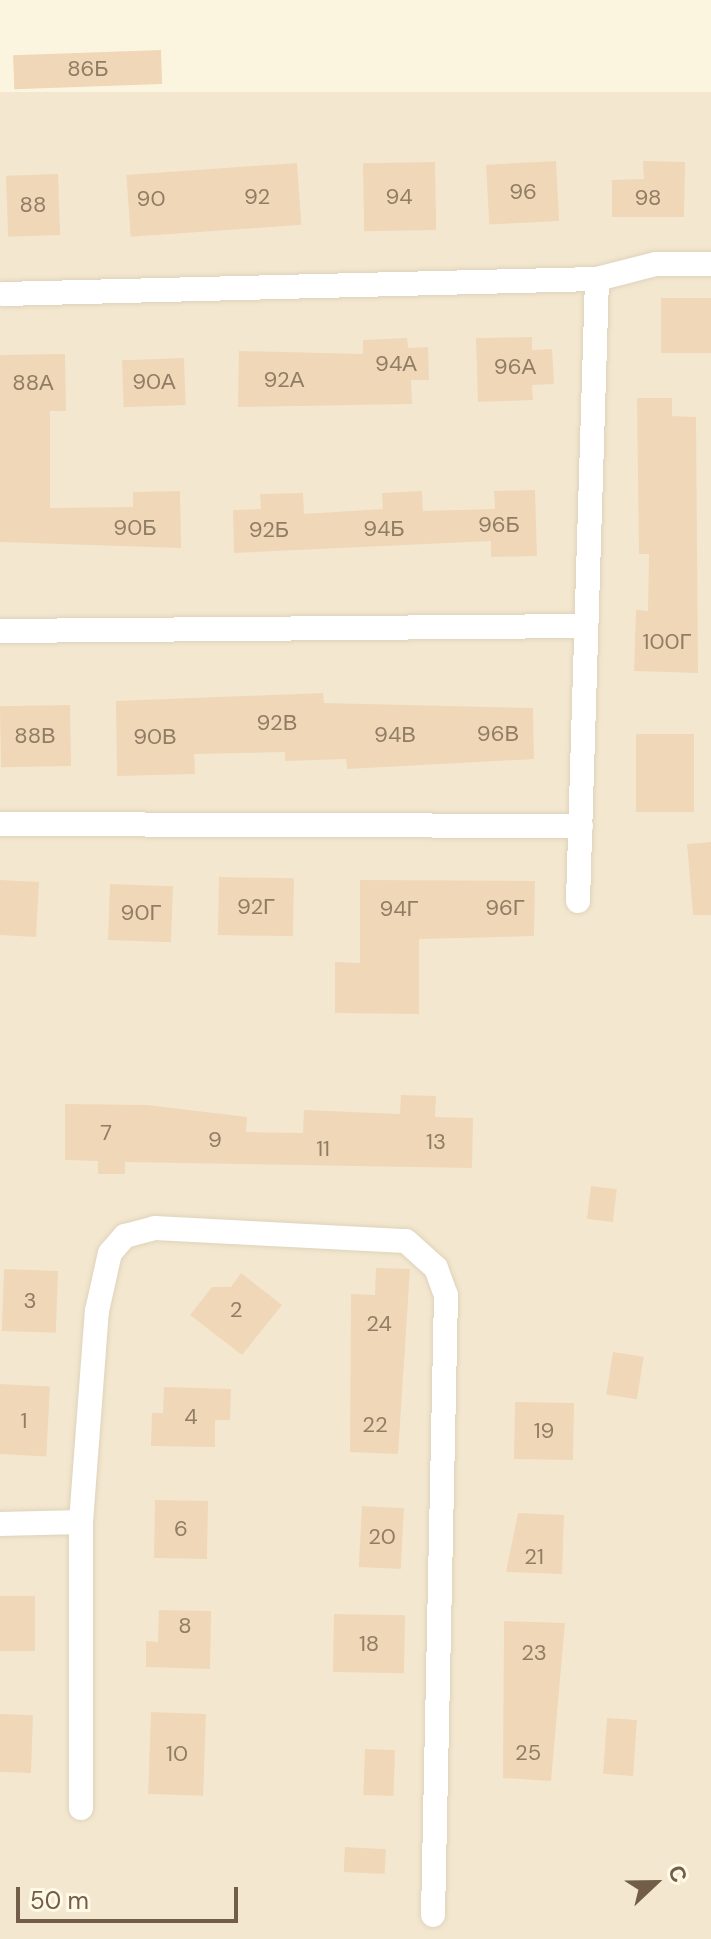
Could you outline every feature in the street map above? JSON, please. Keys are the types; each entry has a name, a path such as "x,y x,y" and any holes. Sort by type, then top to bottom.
{"street":[{"path":"3,294 597,279 656,264 711,264"},
{"path":"578,901 597,279"},
{"path":"0,631 586,626"},
{"path":"0,824 581,826"},
{"path":"81,1808 81,1522 101,1278 125,1236 155,1228 406,1241 428,1259 446,1295 433,1915"},
{"path":"0,1524 81,1522"}],"shaded area":[{"path":"0,92 711,92 711,1939 0,1939"}],"building":[{"path":"161,50 162,84 14,89 13,55"},
{"path":"556,161 559,221 489,225 486,165"},
{"path":"643,161 685,162 684,217 612,217 612,180 644,179"},
{"path":"435,162 436,230 364,231 363,163"},
{"path":"297,163 301,225 131,237 126,175"},
{"path":"58,174 60,235 8,237 6,176"},
{"path":"661,298 711,298 711,353 661,353"},
{"path":"532,337 532,350 552,349 554,384 532,385 533,400 478,402 476,338"},
{"path":"407,338 408,348 428,347 429,380 411,380 412,404 238,407 239,351 363,354 363,340"},
{"path":"65,354 66,411 50,411 50,508 133,507 133,492 180,491 181,548 0,542 0,355"},
{"path":"184,358 186,405 124,407 122,360"},
{"path":"637,398 672,398 672,416 696,417 698,673 634,671 636,610 648,611 649,554 639,554"},
{"path":"535,490 537,556 491,557 491,541 234,553 233,510 261,509 260,494 303,493 304,514 383,509 382,493 422,491 423,511 495,509 494,491"},
{"path":"323,693 324,703 533,708 534,759 347,769 346,759 285,761 285,752 194,754 195,774 117,776 116,701"},
{"path":"70,705 71,766 1,767 0,706"},
{"path":"636,734 694,734 694,812 636,812"},
{"path":"711,842 711,915 693,915 687,844"},
{"path":"219,877 294,878 293,936 218,935"},
{"path":"0,880 39,882 36,937 0,935"},
{"path":"360,880 535,881 534,936 419,939 419,1014 335,1013 335,962 360,963"},
{"path":"110,884 173,886 171,942 108,940"},
{"path":"401,1095 436,1096 435,1117 473,1118 472,1168 125,1162 125,1174 98,1174 98,1161 65,1160 65,1104 147,1105 247,1117 246,1132 303,1133 304,1110 400,1114"},
{"path":"591,1186 617,1189 613,1222 587,1219"},
{"path":"376,1268 410,1269 398,1454 350,1452 351,1294 375,1295"},
{"path":"4,1269 58,1271 56,1333 2,1331"},
{"path":"241,1273 282,1305 242,1355 190,1315 212,1287 231,1287"},
{"path":"613,1352 644,1357 637,1399 606,1394"},
{"path":"0,1384 50,1387 46,1457 0,1454"},
{"path":"164,1387 231,1389 230,1420 215,1420 215,1447 151,1446 152,1413 163,1413"},
{"path":"515,1402 574,1403 573,1460 514,1459"},
{"path":"155,1500 208,1501 207,1559 154,1558"},
{"path":"362,1506 404,1508 401,1569 359,1567"},
{"path":"518,1513 564,1515 562,1574 506,1572"},
{"path":"0,1596 35,1596 35,1651 0,1651"},
{"path":"159,1610 211,1611 210,1669 146,1667 146,1641 158,1642"},
{"path":"334,1614 405,1615 404,1673 333,1672"},
{"path":"504,1621 565,1623 551,1781 503,1778"},
{"path":"151,1712 206,1714 203,1796 148,1794"},
{"path":"0,1714 33,1715 31,1773 0,1772"},
{"path":"607,1718 637,1720 633,1776 603,1774"},
{"path":"365,1749 395,1750 393,1796 363,1795"},
{"path":"345,1847 386,1849 385,1874 344,1872"}]}
